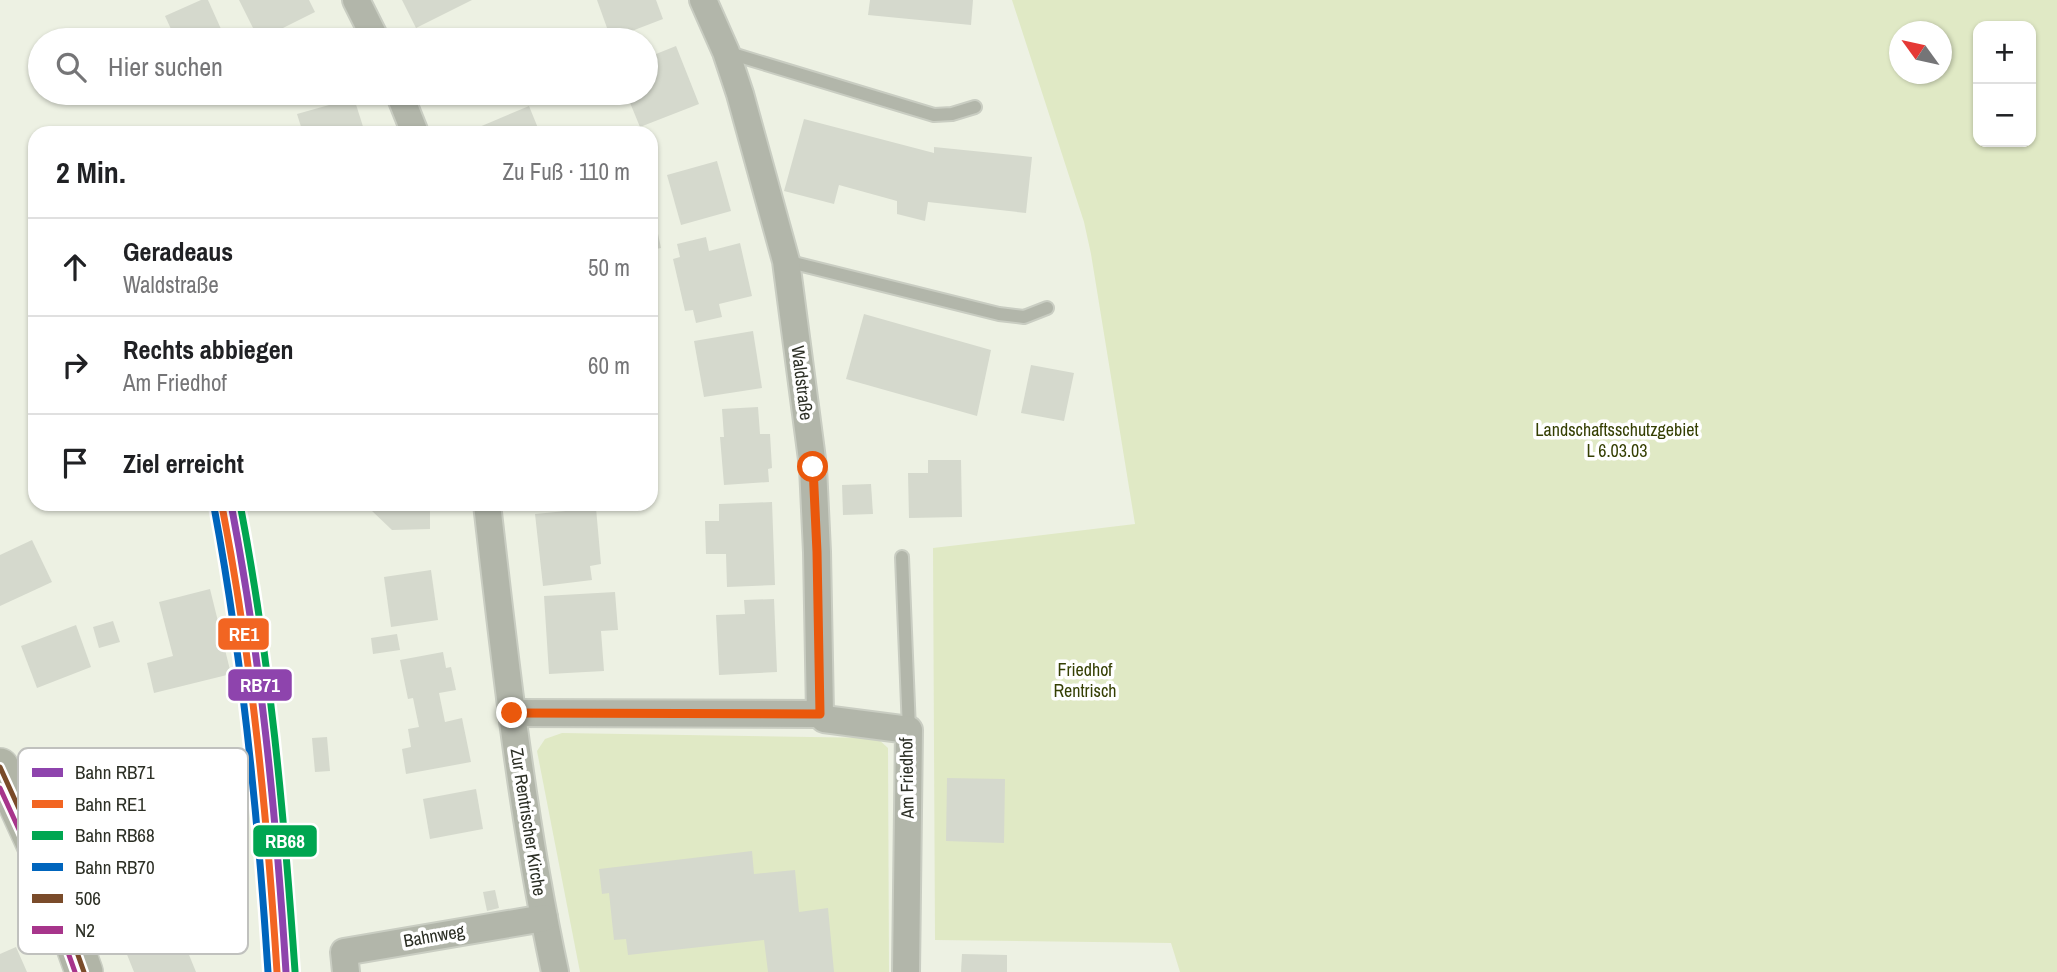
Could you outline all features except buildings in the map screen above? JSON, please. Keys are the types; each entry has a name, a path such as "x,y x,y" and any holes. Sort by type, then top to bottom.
{"main road":[{"path":"0,767 18,807"},
{"path":"78,954 84,972"}],"street":[{"path":"356,0 370,28"},
{"name":"Waldstraße","path":"703,0 726,52 740,93 786,261 813,467 820,714"},
{"path":"403,105 412,126"},
{"name":"Zur Rentrischer Kirche","path":"488,511 512,713 555,972"},
{"name":"Am Friedhof","path":"512,713 820,714 824,719 909,730 906,972"},
{"name":"Bahnweg","path":"346,972 344,952 544,918"}],"lane":[{"path":"726,52 934,115 953,114 975,107"},
{"path":"786,261 999,314 1024,317 1047,308"},
{"path":"902,557 909,730"}],"green space":[{"name":"Landschaftsschutzgebiet L 6.03.03","path":"1012,0 2057,0 2057,972 1180,972 1171,943 935,940 933,548 1135,524 1084,222"},
{"path":"562,733 877,738 888,748 889,972 580,972 537,751 545,739"}],"rail line":[{"name":"RB70","path":"215,511 248,739 268,972"},
{"name":"RE1","path":"223,511 242,622 257,738 277,972"},
{"name":"RB71","path":"232,511 251,620 266,737 286,972"},
{"name":"RB68","path":"241,511 260,620 275,737 295,971"}],"transit line":[{"name":"506","path":"0,767 18,807"},
{"name":"N2","path":"0,788 18,827"},
{"name":"N2","path":"69,954 75,972"},
{"name":"506","path":"78,954 84,972"}],"route":[{"path":"512,713 820,714 813,467"}],"park label":[{"name":"Friedhof Rentrisch","path":"1085,680"}]}
